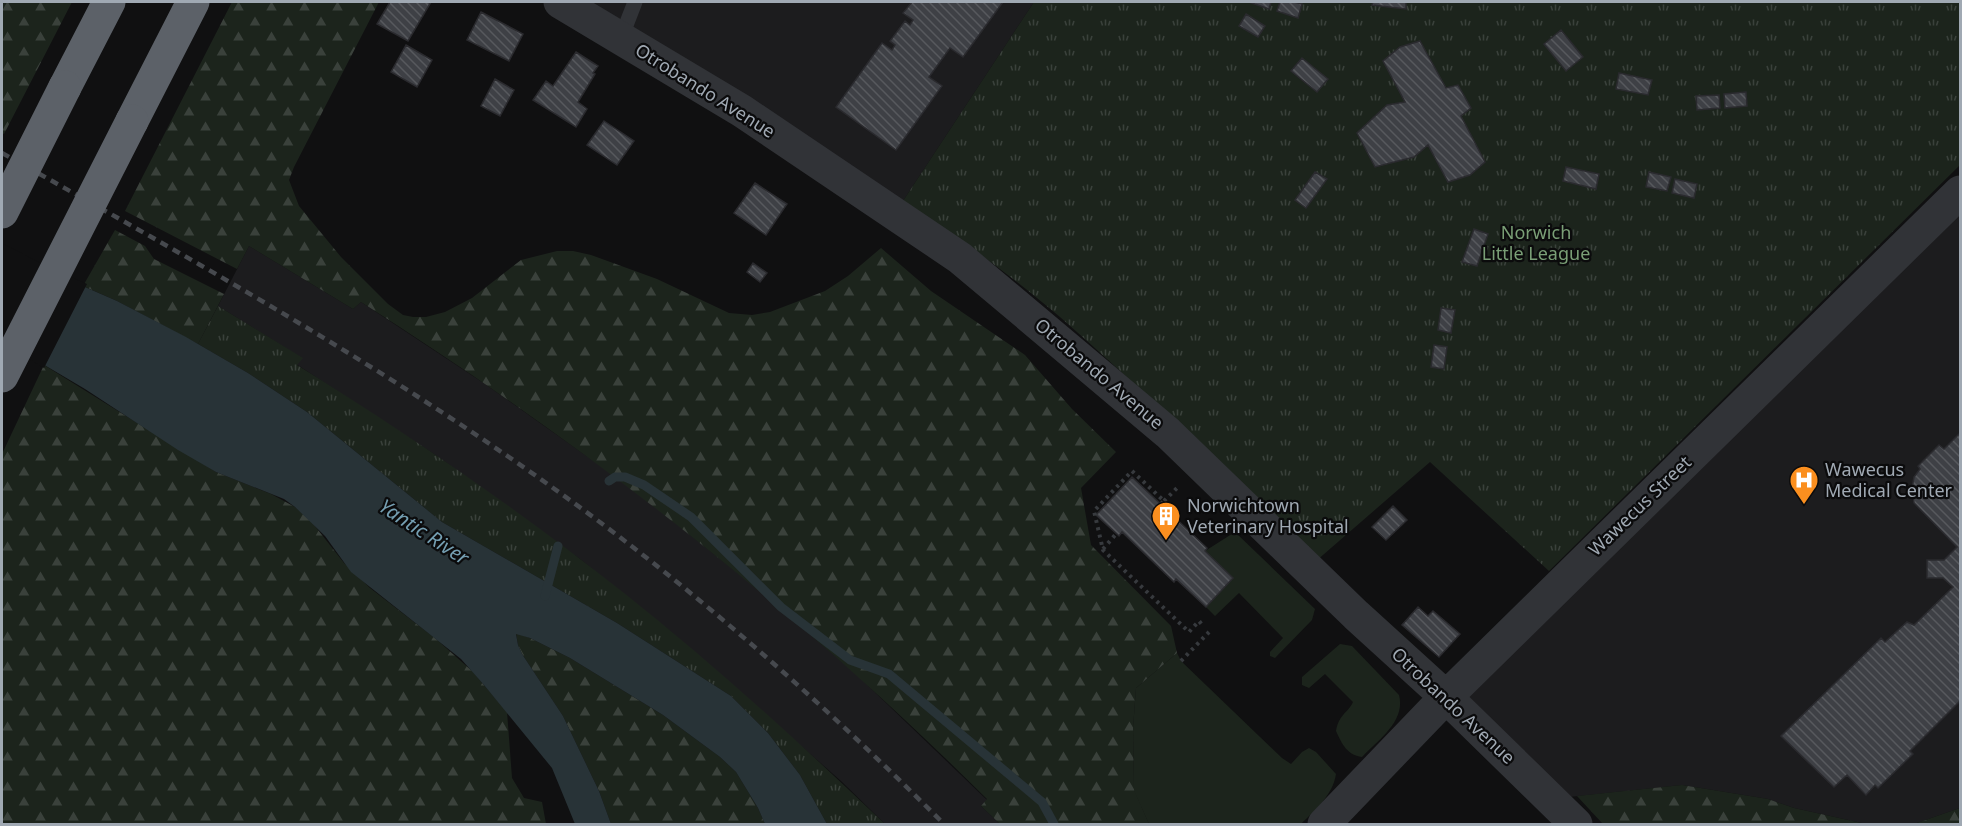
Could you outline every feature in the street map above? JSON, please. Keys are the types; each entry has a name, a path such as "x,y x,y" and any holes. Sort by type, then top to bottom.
{"highway":[{"path":"2,212 109,2"},
{"path":"2,376 193,2"}],"street":[{"name":"Otrobando Avenue","path":"560,2 741,111 960,258 1168,433 1348,608 1446,697 1576,825"},
{"name":"Wawecus Street","path":"1324,825 1446,697 1960,192"}],"lane":[{"path":"621,38 635,2"}],"path":[{"path":"1182,482 1162,503 1132,471 1094,511 1103,550 1189,632 1199,621 1204,627"},
{"path":"1103,550 1116,534"},
{"path":"1181,661 1209,632"}],"shaded area":[{"path":"589,2 1034,2 903,201"},
{"name":"Wawecus Medical Center","path":"1960,202 1960,808 1914,824 1866,824 1794,808 1768,799 1682,785 1550,799 1446,697"},
{"path":"249,246 353,309 361,302 485,384 633,489 771,600 859,677 987,800 981,806 1000,824 885,824 841,781 669,630 580,559 440,458 296,364 302,358 218,306"}],"green space":[{"path":"2,2 72,2 4,134 2,133"},
{"path":"232,2 379,2 289,180 299,206 341,257 388,304 403,315 426,317 445,312 472,298 521,260 557,251 573,251 591,255 657,279 729,313 752,315 770,312 825,291 848,276 881,248 931,291 1025,355 1072,409 1116,452 1081,488 1091,545 1171,626 1177,653 1136,688 1133,728 1134,790 1149,824 1000,824 981,806 987,799 840,661 688,533 528,414 361,302 353,309 249,246 237,269 125,211"},
{"name":"Norwich Little League","path":"1034,2 1960,2 1960,165 1549,571 1430,462 1316,561 1158,406 1060,317 983,257 903,201"},
{"path":"115,230 145,246 154,259 224,294 198,344 117,301 83,286"},
{"path":"218,306 303,358 297,365 464,474 584,562 658,620 724,677 885,824 827,824 800,775 768,733 731,696 617,623 442,522 307,412 248,373 198,344"},
{"path":"44,365 216,472 271,494 295,507 311,521 344,563 370,588 436,639 472,671 507,712 512,778 524,798 542,802 546,824 2,824 2,454"},
{"path":"1235,532 1315,609 1312,620 1275,658 1270,656 1270,652 1283,638 1239,593 1215,616 1206,607 1233,578 1205,551"},
{"path":"516,633 570,658 663,715 720,757 736,772 765,824 611,824 599,791 563,716 522,654"},
{"path":"1340,644 1352,646 1399,695 1400,704 1395,722 1362,757 1349,751 1336,731 1341,717 1353,702 1325,674 1309,688 1302,685 1302,677"},
{"path":"1177,653 1181,661 1282,758 1291,764 1309,748 1316,752 1336,774 1327,795 1301,824 1149,824 1134,791 1133,728 1136,688"},
{"path":"1682,785 1768,799 1794,808 1866,824 1603,824 1577,796"},
{"path":"1960,808 1960,824 1914,824"}],"water":[{"name":"Yantic River","path":"2,246 46,270 117,301 248,373 307,412 442,522 617,623 731,696 768,733 800,775 827,824 765,824 736,772 720,757 663,715 570,658 530,638 516,634 522,654 563,716 599,791 611,824 575,824 552,768 484,685 461,659 351,572 325,536 295,507 284,499 216,472 85,389 2,340"}],"pier":[{"path":"2,243 87,284 44,368 2,343"}],"building":[{"path":"390,2 431,2 408,41 377,24"},
{"path":"912,2 1003,2 963,57 950,48 929,77 942,86 896,150 836,107 882,43 892,50 895,45 890,41 905,21 910,25 913,20 903,13"},
{"path":"1249,2 1271,2 1269,9"},
{"path":"1280,2 1302,4 1298,18 1277,11"},
{"path":"1373,2 1406,2 1406,9 1372,5"},
{"path":"481,12 523,34 509,61 467,40"},
{"path":"1246,14 1265,26 1258,37 1239,26"},
{"path":"1561,30 1583,57 1566,71 1544,44"},
{"path":"1420,41 1446,88 1458,85 1471,108 1461,116 1485,162 1470,175 1448,182 1428,145 1414,157 1375,167 1357,133 1387,105 1405,102 1383,61 1400,47"},
{"path":"406,45 432,60 417,87 391,72"},
{"path":"576,52 598,66 578,102 587,109 576,127 533,100 546,81 553,86"},
{"path":"1302,58 1328,79 1317,92 1291,71"},
{"path":"1619,73 1652,80 1648,95 1616,89"},
{"path":"495,79 514,90 500,116 481,106"},
{"path":"1746,92 1747,106 1725,108 1724,94"},
{"path":"1719,95 1720,108 1697,110 1696,96"},
{"path":"604,121 634,141 617,165 587,145"},
{"path":"1566,167 1599,174 1596,189 1563,181"},
{"path":"1315,172 1327,179 1306,208 1295,200"},
{"path":"1649,172 1671,177 1667,191 1646,187"},
{"path":"1675,179 1697,184 1694,198 1672,193"},
{"path":"755,183 787,204 766,235 734,213"},
{"path":"1474,229 1488,234 1477,266 1462,262"},
{"path":"753,263 767,273 760,282 747,272"},
{"path":"1441,308 1455,310 1451,333 1438,330"},
{"path":"1434,345 1447,347 1444,369 1431,367"},
{"path":"1960,433 1960,701 1910,751 1913,754 1878,788 1875,785 1866,795 1847,775 1834,787 1781,736 1881,638 1885,642 1907,622 1914,625 1953,587 1943,578 1927,578 1927,560 1944,560 1957,547 1914,503 1912,488 1914,477 1920,469 1918,466 1939,445 1944,449"},
{"name":"Norwichtown Veterinary Hospital","path":"1132,477 1207,548 1205,551 1233,578 1206,607 1176,579 1174,582 1122,532 1119,536 1096,515"},
{"path":"1393,506 1407,520 1386,540 1372,527"},
{"path":"1418,607 1428,616 1433,611 1460,634 1439,657 1402,625"}],"waterway":[{"path":"609,481 615,477 625,477 644,485 691,517 781,607 850,660 889,674 1042,802 1054,824"},
{"path":"545,596 558,546"}],"railway":[{"path":"2,153 293,319 435,408 574,503 719,616 811,697 944,824"}],"place":[{"name":"Wawecus Medical Center","path":"1804,506"},
{"name":"Norwichtown Veterinary Hospital","path":"1166,542"}]}
